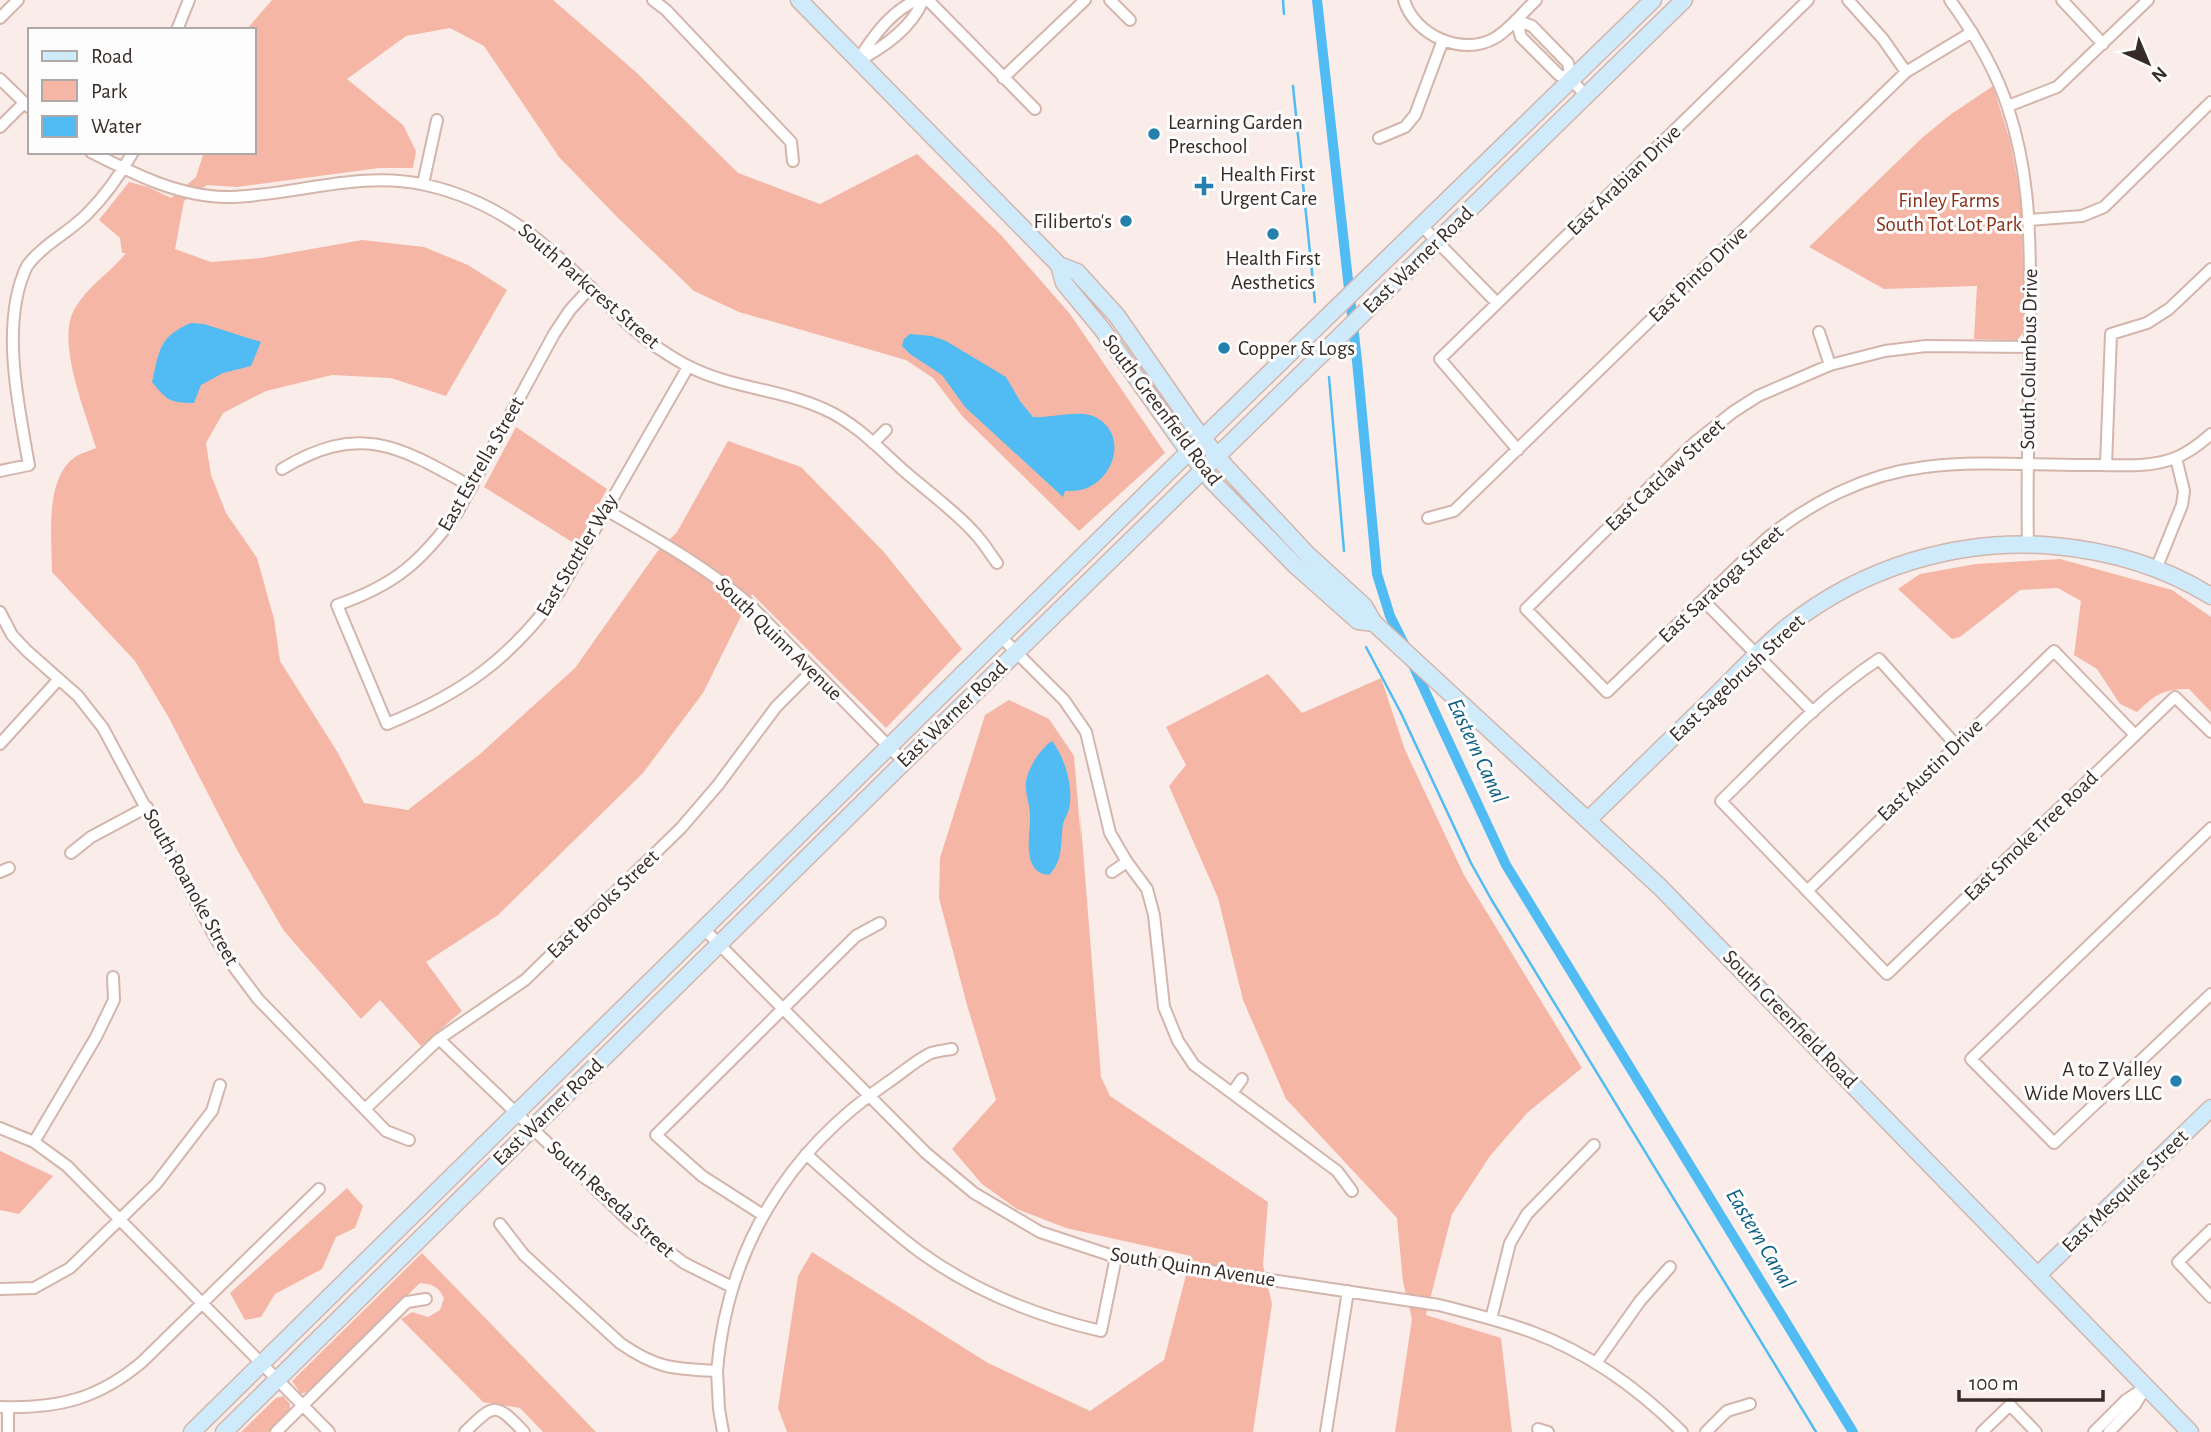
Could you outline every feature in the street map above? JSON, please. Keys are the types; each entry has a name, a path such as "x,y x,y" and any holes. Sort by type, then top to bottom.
{"main road":[{"name":"South Greenfield Road","path":"799,0 1059,265 1077,272 1117,316 1217,456 1307,554 1364,606 1374,623 1660,887 2190,1432"},
{"name":"East Warner Road","path":"223,1432 269,1372 516,1114 1356,288 1653,0"},
{"name":"East Warner Road","path":"192,1432 269,1372 532,1129 1684,0"},
{"name":"South Greenfield Road","path":"1059,265 1064,283 1102,329 1203,470 1296,566 1357,621 1374,623"},
{"path":"2028,544 2111,555 2156,569 2211,596"},
{"name":"East Sagebrush Street","path":"1588,820 1757,655 1786,628 1811,610 1879,573 1918,559 1969,548 2028,544"},
{"name":"East Mesquite Street","path":"2038,1275 2211,1108"}],"street":[{"path":"0,18 18,0"},
{"path":"178,28 189,0"},
{"path":"653,0 666,10 792,142 793,161"},
{"path":"858,61 871,38 905,5 917,0"},
{"path":"858,61 882,48 918,13 925,0 1035,109"},
{"path":"1003,78 1085,0"},
{"path":"1110,0 1130,20"},
{"path":"1404,0 1407,10 1425,30 1443,40 1471,46 1494,38 1536,0"},
{"name":"East Arabian Drive","path":"1518,450 1440,359 1808,0"},
{"path":"1848,0 1883,39 1906,72"},
{"name":"South Columbus Drive","path":"1951,0 1972,32 2008,106 2023,169 2030,220 2028,544"},
{"path":"2062,0 2104,44"},
{"path":"2008,106 2057,88 2148,0"},
{"path":"1516,20 1532,26 1568,63 1571,79 1586,96"},
{"name":"East Pinto Drive","path":"1428,518 1454,511 1906,72 1972,32"},
{"path":"1380,138 1405,127 1415,115 1443,40"},
{"path":"0,79 27,105 0,127"},
{"path":"2030,220 2082,216 2104,207 2211,102"},
{"path":"423,184 437,120"},
{"name":"South Parkcrest Street","path":"95,154 153,181 188,192 229,197 379,179 423,184 454,192 487,206 543,243 649,342 688,367 825,409 873,443 978,536 997,563"},
{"path":"0,471 29,465 9,359 8,325 14,293 27,266 89,213 132,154"},
{"path":"1421,226 1497,303"},
{"path":"2106,465 2111,334 2147,323 2169,309 2211,269"},
{"name":"East Estrella Street","path":"387,724 337,605 371,593 395,579 417,561 451,522 554,334 570,310 591,287"},
{"path":"1819,332 1830,365"},
{"name":"East Catclaw Street","path":"1607,692 1526,609 1671,465 1713,428 1758,396 1830,365 1885,351 1926,346 2031,346"},
{"name":"East Stottler Way","path":"387,724 430,706 470,682 505,654 534,625 559,592 688,367"},
{"path":"873,443 886,430"},
{"name":"East Saratoga Street","path":"1607,692 1788,520 1845,490 1873,479 1923,467 2140,467 2176,458 2211,434"},
{"path":"282,469 307,454 335,446 367,442 395,447 427,461 472,487"},
{"path":"2156,569 2182,505 2184,491 2176,458"},
{"name":"South Quinn Avenue","path":"606,510 691,559 723,582 749,604 904,762"},
{"path":"1703,600 1813,712"},
{"name":"South Roanoke Street","path":"0,612 12,635 78,696 103,728 216,939 258,999 386,1131 409,1140"},
{"path":"1001,637 1064,700 1086,732 1110,833 1147,889 1154,915 1164,1007 1178,1041 1194,1065 1337,1171 1352,1191"},
{"name":"East Austin Drive","path":"1807,891 2053,650 2135,735"},
{"path":"1807,891 1721,801 1813,712 1854,676 1879,659 1956,744"},
{"name":"East Brooks Street","path":"365,1109 439,1040 525,980 681,828 718,785 776,707 813,670"},
{"path":"0,744 59,680"},
{"name":"East Smoke Tree Road","path":"1807,891 1887,974 2175,698 2211,732"},
{"path":"71,853 91,837 147,807"},
{"path":"2209,1001 2054,1143 1971,1059 2211,828"},
{"path":"1112,872 1127,862"},
{"path":"763,1215 702,1176 656,1135 856,936 880,923"},
{"name":"South Quinn Avenue","path":"704,929 926,1153 974,1193 1040,1232 1116,1257 1439,1305 1491,1319 1534,1333 1596,1363 1650,1401 1682,1432"},
{"path":"34,1142 90,1047 114,1000 113,977"},
{"name":"South Reseda Street","path":"439,1040 648,1238 684,1263 732,1287"},
{"path":"723,1432 719,1409 720,1343 741,1258 763,1215 806,1154 828,1131 869,1095 931,1053 952,1049"},
{"path":"1232,1093 1242,1079"},
{"path":"0,1289 34,1288 51,1281 70,1268 156,1184 212,1111 220,1085"},
{"path":"0,1128 34,1142 67,1166 329,1432"},
{"path":"1491,1319 1510,1243 1522,1220 1594,1144"},
{"path":"806,1154 894,1231 945,1269 1038,1315 1101,1331 1116,1257"},
{"path":"8,1432 4,1407 49,1406 76,1401 121,1380 319,1189"},
{"path":"500,1224 524,1255 620,1343 638,1356 666,1367 718,1371"},
{"path":"2211,1230 2178,1262 2211,1297"},
{"path":"1596,1363 1640,1301 1670,1267"},
{"path":"1326,1432 1348,1291"},
{"path":"276,1432 407,1302 426,1299"},
{"path":"2094,1432 2111,1424 2135,1405 2146,1387"},
{"path":"1706,1432 1727,1411 1750,1404"},
{"path":"1982,1432 2010,1405 2036,1432"},
{"path":"465,1432 486,1412 496,1409 506,1414 524,1432"}],"green space":[{"path":"272,0 553,0 637,73 738,173 820,204 917,154 1000,234 1070,314 1165,453 1079,531 963,417 933,378 906,360 739,312 694,291 559,157 484,46 450,28 406,36 347,79 403,125 416,151 413,168 379,168 237,187 207,185 184,201 175,249 211,262 261,258 362,240 424,247 468,265 507,290 446,396 391,378 332,375 266,391 223,413 206,443 211,475 226,513 257,558 274,619 280,661 338,753 364,803 408,810 480,754 575,668 657,552 677,532 728,441 801,467 883,551 962,649 886,728 752,594 703,693 643,773 498,915 426,962 462,1011 421,1046 380,1000 361,1019 284,931 237,850 169,718 135,661 52,572 52,510 58,480 75,457 96,448 70,358 70,322 80,300 126,253 122,253 120,238 99,220 129,182 171,198 196,177 203,154 256,154 256,28 248,28"},
{"name":"Finley Farms South Tot Lot Park","path":"1993,86 2010,141 2022,204 2024,328 2017,340 1974,339 1977,286 1884,289 1809,247 1923,137"},
{"path":"516,427 607,489 577,545 484,487"},
{"path":"2060,559 2172,590 2211,617 2211,712 2189,689 2160,694 2137,712 2120,704 2097,669 2074,655 2081,601 2058,588 2020,590 1960,637 1952,639 1898,589 1920,574 1976,564"},
{"path":"1268,674 1302,713 1381,678 1405,750 1464,875 1582,1068 1527,1113 1490,1156 1452,1214 1426,1315 1501,1338 1512,1432 1395,1432 1412,1319 1403,1282 1397,1218 1286,1099 1243,1000 1218,898 1169,786 1186,765 1166,727"},
{"path":"1009,700 1049,719 1074,756 1101,1077 1110,1096 1268,1202 1263,1265 1272,1304 1253,1432 787,1432 778,1408 798,1276 812,1252 988,1363 1090,1411 1164,1360 1191,1256 1066,1228 1017,1209 982,1184 952,1149 996,1100 967,1005 939,898 940,858 985,715"},
{"path":"0,1151 53,1176 19,1214 0,1210"},
{"path":"347,1188 363,1206 355,1228 336,1237 322,1269 275,1294 261,1317 245,1320 230,1293"},
{"path":"422,1253 596,1432 543,1432 520,1408 483,1402 401,1319 412,1312 428,1317 440,1310 444,1298 442,1294 434,1286 424,1283 420,1283 309,1391 301,1394 292,1381"},
{"path":"283,1396 290,1404 290,1412 269,1432 241,1432 276,1398"}],"water":[{"path":"191,323 204,324 261,342 251,366 223,373 201,385 194,403 165,397 152,382 159,353 166,339"},
{"path":"910,334 932,336 946,341 1006,377 1033,417 1086,414 1104,423 1114,442 1111,464 1105,474 1087,488 1065,491 1063,497 965,407 942,375 902,346 904,339"},
{"path":"1052,741 1067,774 1070,801 1063,824 1059,858 1049,875 1040,873 1031,860 1030,810 1026,786 1034,762"}],"waterway":[{"path":"1283,0 1284,14"},
{"name":"Eastern Canal","path":"1317,0 1357,361 1377,574 1390,616 1405,646"},
{"path":"1293,86 1315,302"},
{"path":"1329,377 1344,551"},
{"path":"1366,647 1491,899 1816,1432"},
{"name":"Eastern Canal","path":"1411,661 1506,865 1853,1432"}],"place":[{"name":"Learning Garden Preschool","path":"1154,134"},
{"name":"Health First Urgent Care","path":"1204,186"},
{"name":"Filiberto's","path":"1126,221"},
{"name":"Health First Aesthetics","path":"1273,234"},
{"name":"Copper & Logs","path":"1224,348"},
{"name":"A to Z Valley Wide Movers LLC","path":"2176,1081"}]}
